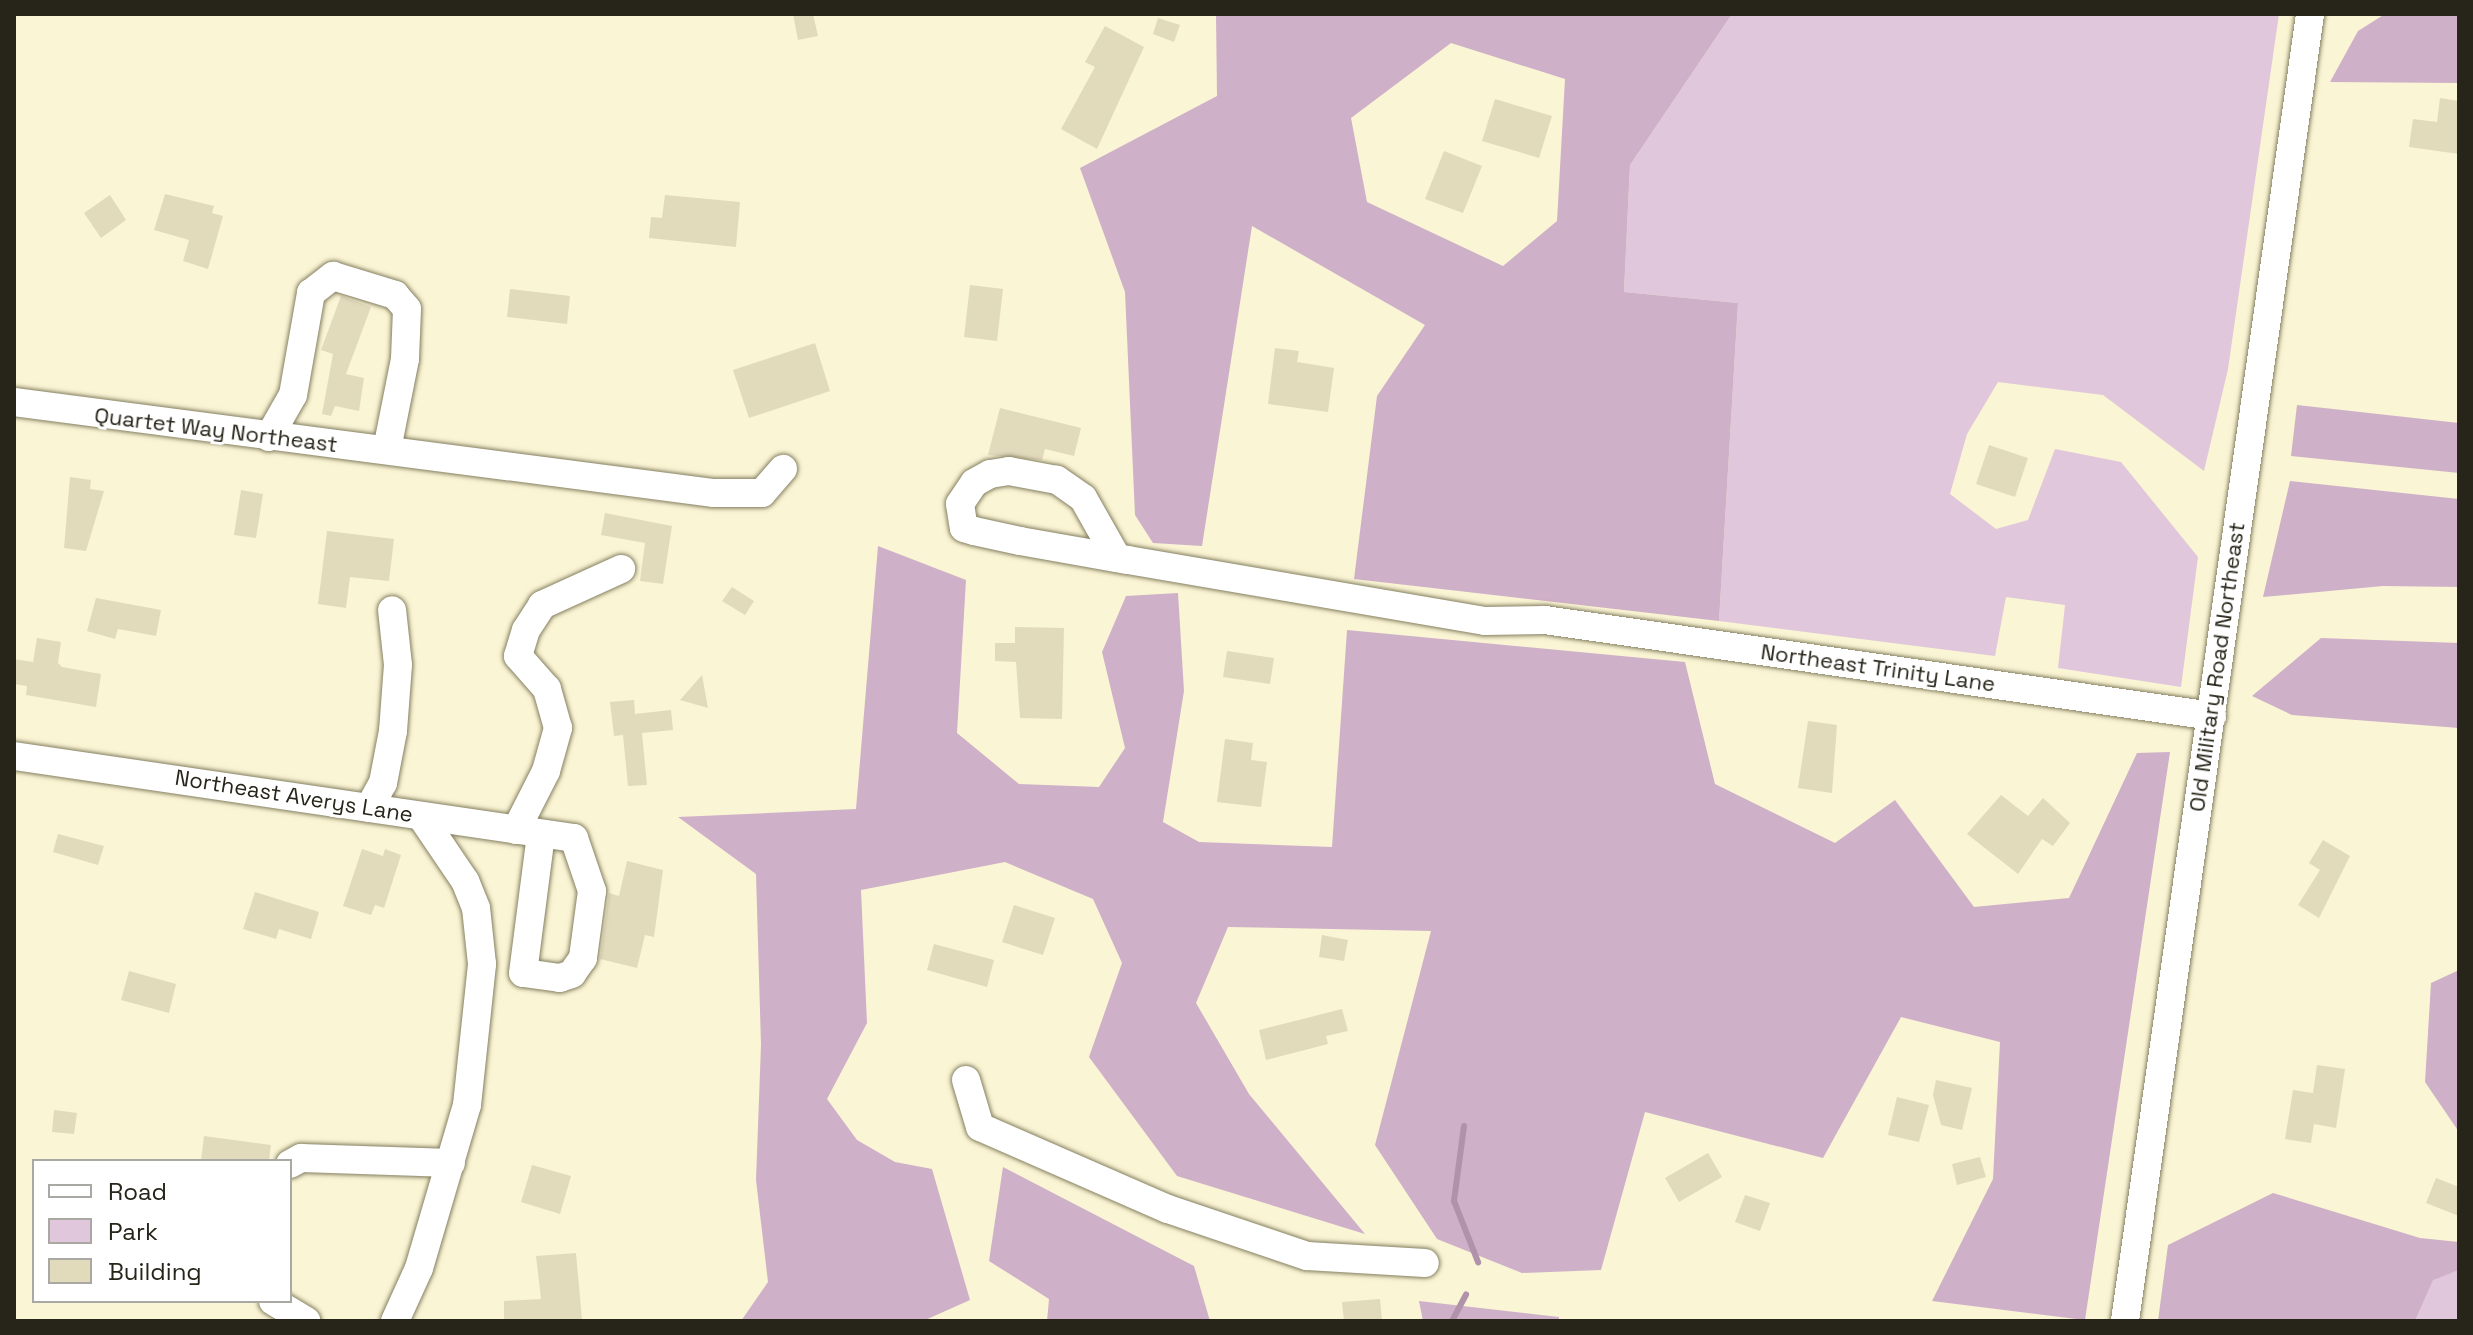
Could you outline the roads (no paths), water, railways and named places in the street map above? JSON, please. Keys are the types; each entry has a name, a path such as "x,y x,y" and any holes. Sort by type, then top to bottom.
{"street":[{"name":"Old Military Road Northeast","path":"2125,1321 2310,14"},
{"path":"269,437 293,395 311,293 333,276 395,295 407,309 405,359 387,449"},
{"name":"Quartet Way Northeast","path":"14,402 714,493 762,493 783,469"},
{"name":"Northeast Trinity Lane","path":"1117,558 1083,498 1057,480 1009,471 990,474 974,483 960,504 964,528 1117,558 1485,621 1545,620 2212,716"},
{"path":"528,832 558,728 547,689 518,656 526,630 542,605 621,569"},
{"path":"369,808 383,783 393,731 398,665 392,610"},
{"name":"Northeast Averys Lane","path":"14,756 574,838 592,891 583,958 572,974 545,979 523,973 528,832"},
{"path":"395,1321 419,1268 467,1105 482,964 476,908 465,881 421,816"},
{"path":"966,1080 980,1127 1168,1209 1307,1256 1425,1263"},
{"path":"292,1163 301,1158 451,1163"},
{"path":"276,1303 306,1321"}],"waterway":[{"path":"1464,1126 1454,1201 1478,1262"},
{"path":"1452,1321 1466,1295"}]}
